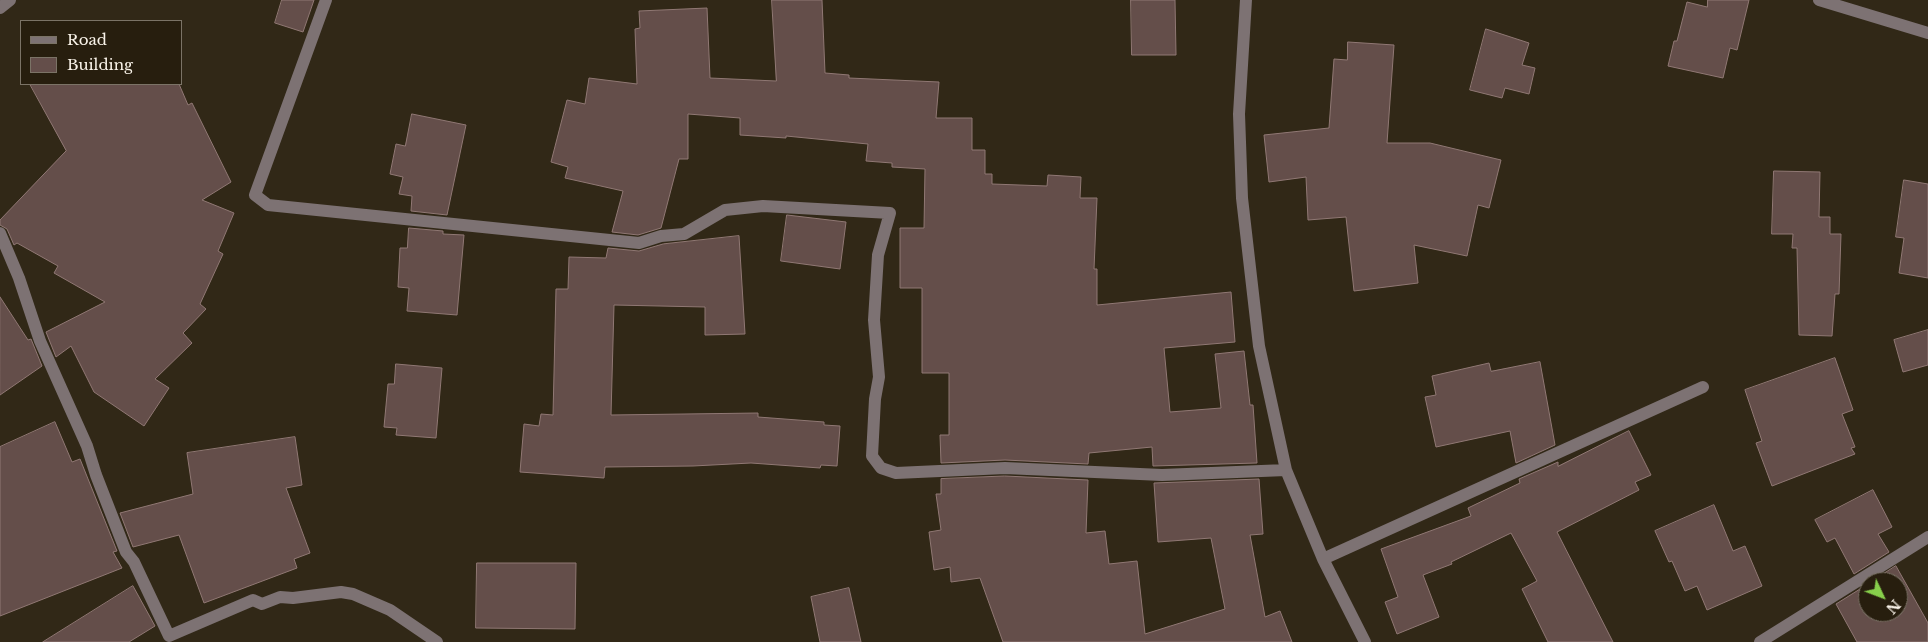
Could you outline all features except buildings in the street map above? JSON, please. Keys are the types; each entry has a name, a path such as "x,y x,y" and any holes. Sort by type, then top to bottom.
{"street":[{"path":"0,8 10,0"},
{"path":"326,0 255,195 268,204 639,243 661,236 684,234 725,210 763,206 890,213 878,255 874,320 879,377 875,399 872,456 881,468 896,473 1005,468 1162,474 1286,470"},
{"path":"1246,0 1239,114 1242,198 1259,346 1286,470 1323,559 1365,642"},
{"path":"1819,0 1928,33"},
{"path":"0,233 19,278 40,341 88,446 96,475 126,552 134,562 169,636 253,600 262,604 280,597 293,598 341,592 352,594 390,610 437,642"},
{"path":"1323,559 1703,387"},
{"path":"1760,642 1928,537"}]}
